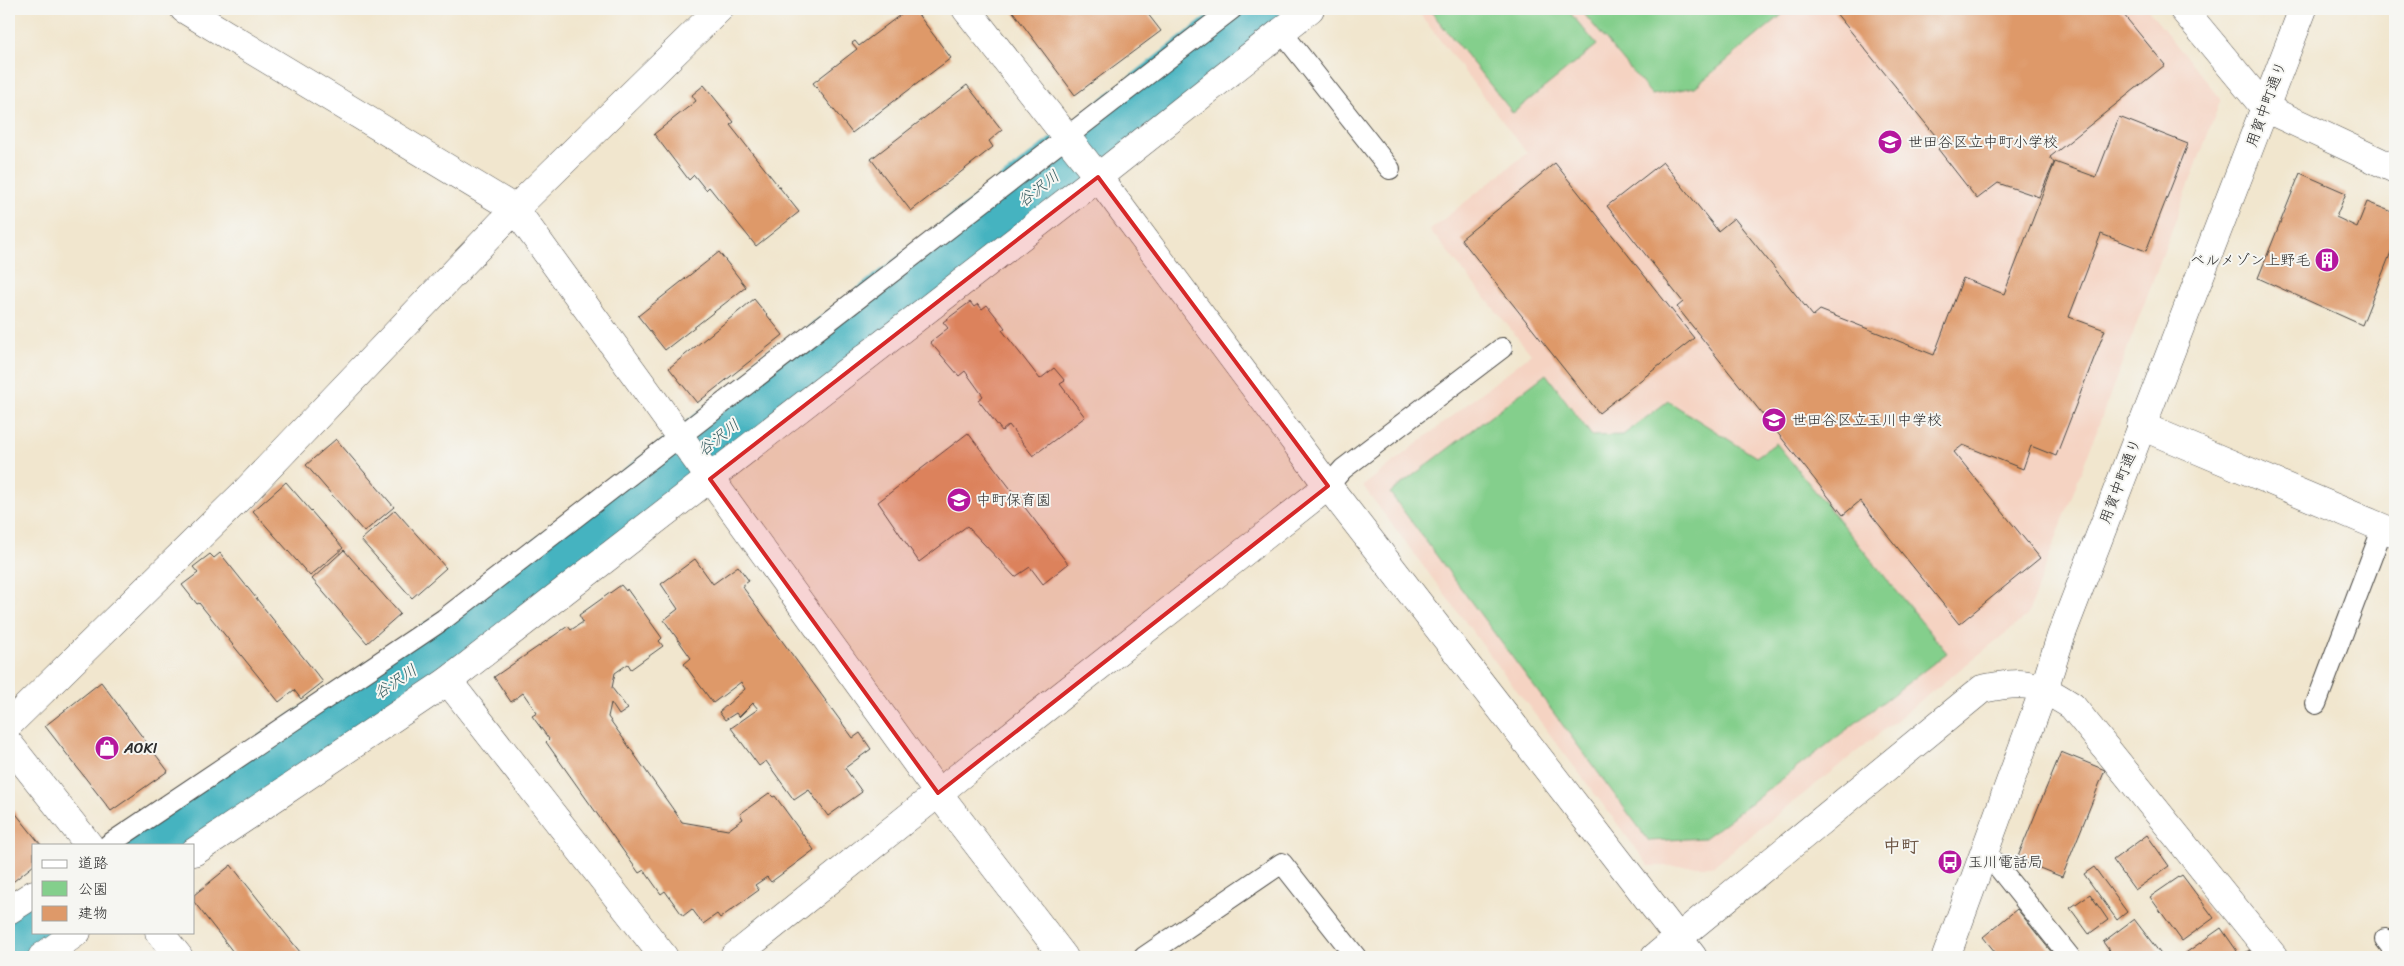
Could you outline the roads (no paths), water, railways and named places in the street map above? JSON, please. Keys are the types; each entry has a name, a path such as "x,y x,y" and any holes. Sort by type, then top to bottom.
{"street":[{"path":"184,9 515,209 938,792 1064,957"},
{"path":"9,724 246,490 515,209 718,9"},
{"path":"966,9 1098,177 1328,486 1685,948"},
{"path":"195,851 448,681 1098,177 1310,9"},
{"path":"2184,9 2265,108 2395,169"},
{"name":"用賀中町通り","path":"1946,957 1986,852 2061,636 2303,9"},
{"path":"2141,426 2389,530"},
{"path":"734,957 938,792 1328,486"},
{"path":"448,681 664,957"},
{"path":"1655,957 1685,948 1982,689 2015,682 2044,689 2072,706 2274,957"},
{"path":"9,744 88,844"},
{"path":"9,910 32,895"},
{"path":"42,957 74,934"},
{"path":"161,934 179,957"}],"lane":[{"path":"109,844 444,619 1232,9"},
{"path":"1281,31 1390,169"},
{"path":"1328,486 1343,469 1502,348"},
{"path":"2316,704 2389,530"},
{"path":"1986,852 2070,957"},
{"path":"1144,957 1282,863 1356,957"}],"waterway":[{"name":"谷沢川","path":"155,844 455,641 1268,9"},
{"name":"谷沢川","path":"9,942 32,926"}],"place":[{"name":"世田谷区立中町小学校","path":"1890,142"},
{"name":"ベルメゾン上野毛","path":"2327,260"},
{"name":"世田谷区立玉川中学校","path":"1774,420"},
{"name":"中町保育園","path":"959,500"},
{"name":"AOKI","path":"107,748"},
{"name":"玉川電話局","path":"1950,862"}],"district":[{"name":"中町","path":"1901,846"}]}
